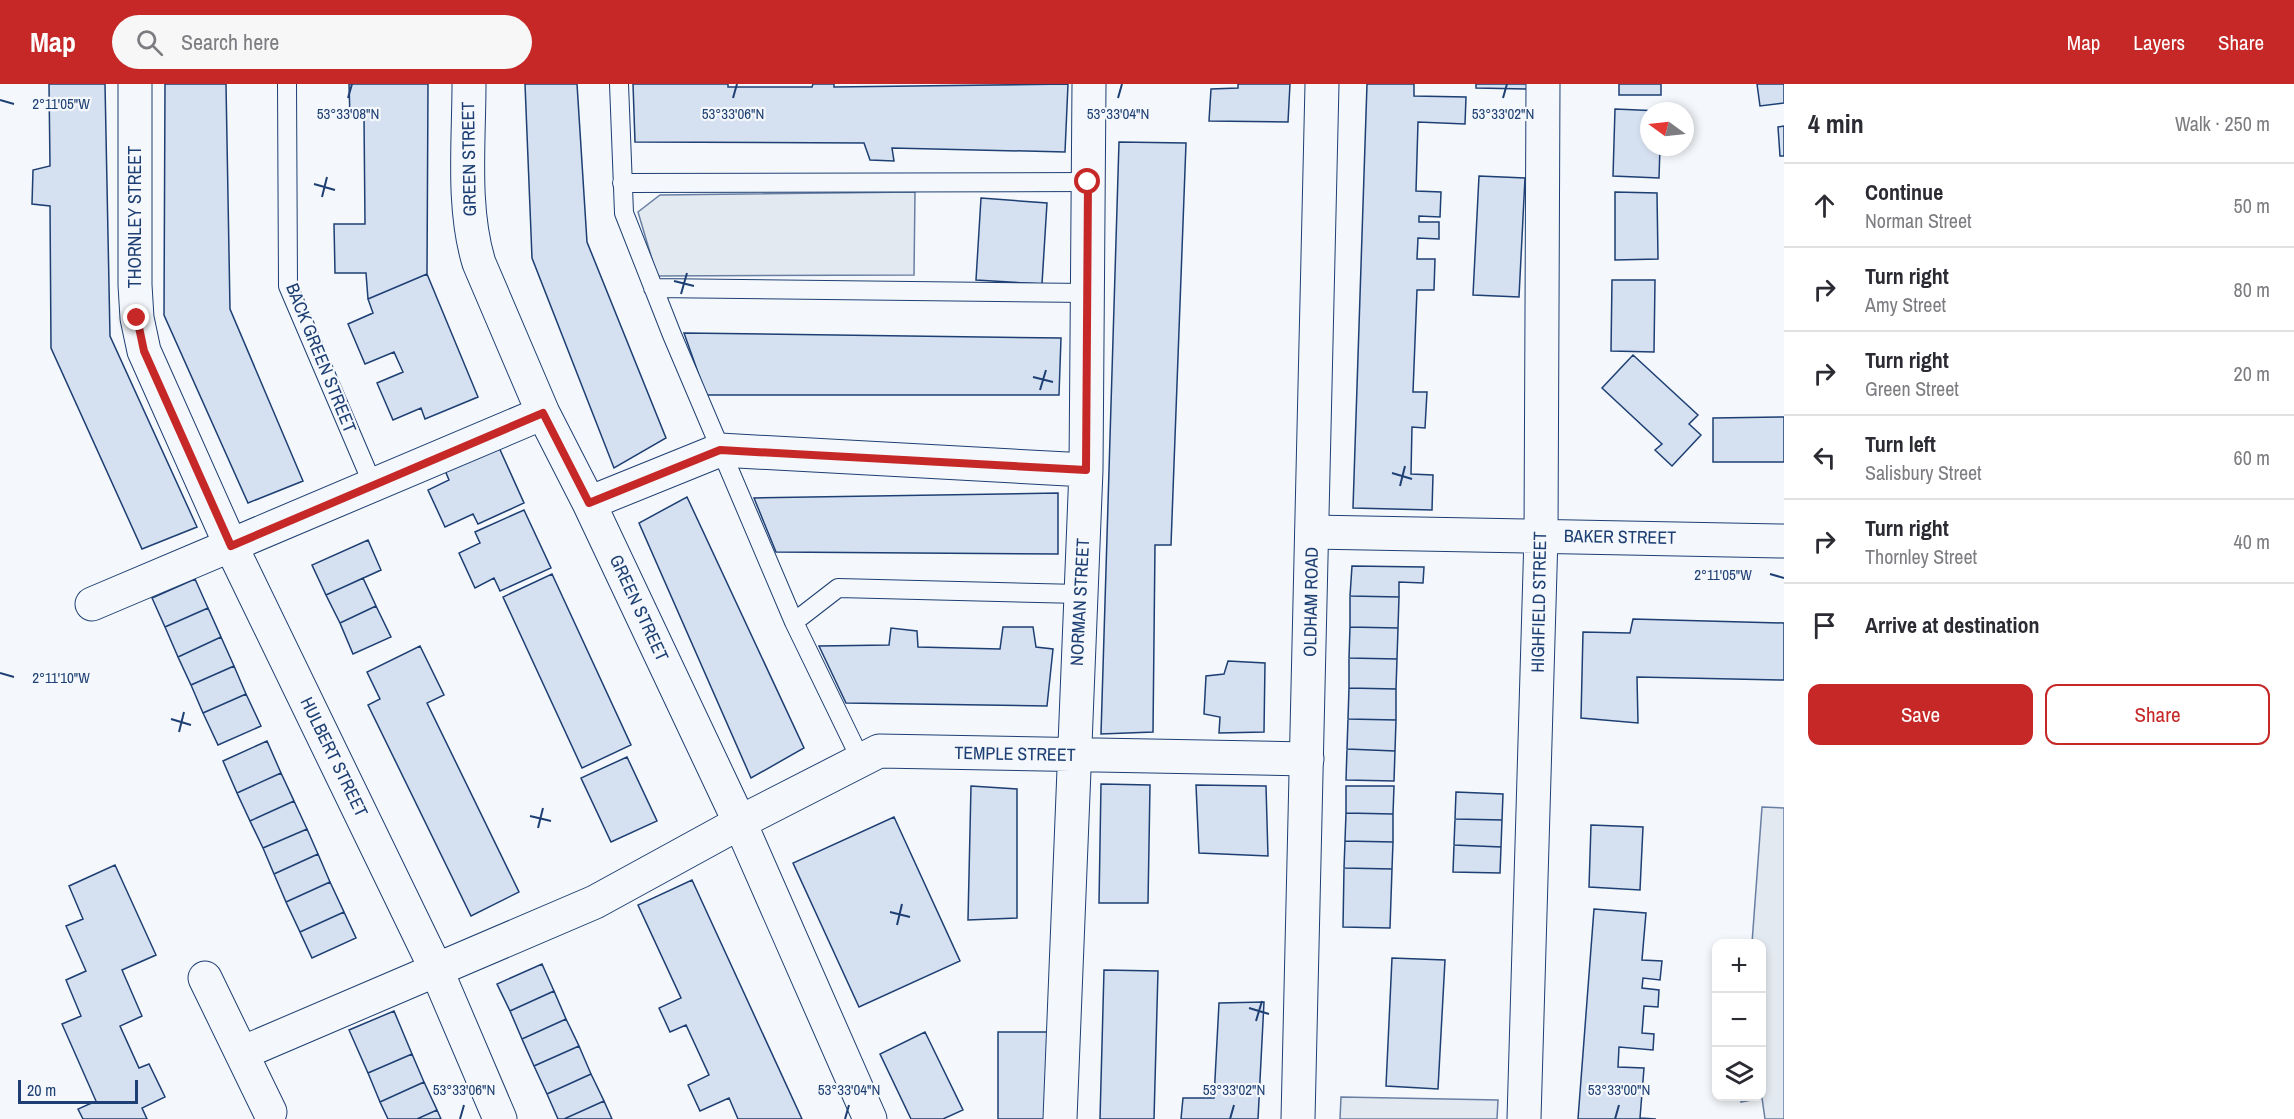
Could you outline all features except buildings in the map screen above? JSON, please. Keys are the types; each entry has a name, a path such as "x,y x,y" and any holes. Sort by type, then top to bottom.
{"street":[{"name":"THORNLEY STREET","path":"135,84 137,318 144,351 231,546"},
{"name":"GREEN STREET","path":"469,84 469,212 471,238 479,263 543,413 589,503 740,823 870,1119"},
{"name":"NORMAN STREET","path":"1060,1119 1086,470 1089,84"},
{"name":"OLDHAM ROAD","path":"1298,1119 1322,84"},
{"name":"HIGHFIELD STREET","path":"1524,1119 1541,536 1543,84"},
{"path":"92,604 543,413"},
{"path":"589,503 720,450 1086,470"},
{"name":"BAKER STREET","path":"1312,532 1784,541"},
{"name":"HULBERT STREET","path":"231,546 436,969 500,1119"},
{"name":"TEMPLE STREET","path":"740,823 879,751 1307,759"},
{"path":"242,1053 596,902 740,823"},
{"path":"205,978 270,1112"}],"lane":[{"name":"BACK GREEN STREET","path":"287,84 288,286 373,485"},
{"path":"619,84 624,213 720,450 794,622 861,760"},
{"path":"622,183 1088,182"},
{"path":"653,288 1087,293"},
{"path":"794,622 838,588 1080,594"}],"shaded area":[{"path":"915,192 914,275 657,276 638,212 660,195"},
{"path":"1762,807 1784,808 1784,1119 1765,1119 1762,1101 1766,1101 1766,939 1752,939"},
{"path":"1341,1097 1498,1100 1497,1119 1340,1119"}],"route":[{"path":"137,318 144,351 231,546 543,413 589,503 720,450 1086,470 1088,182"}]}
